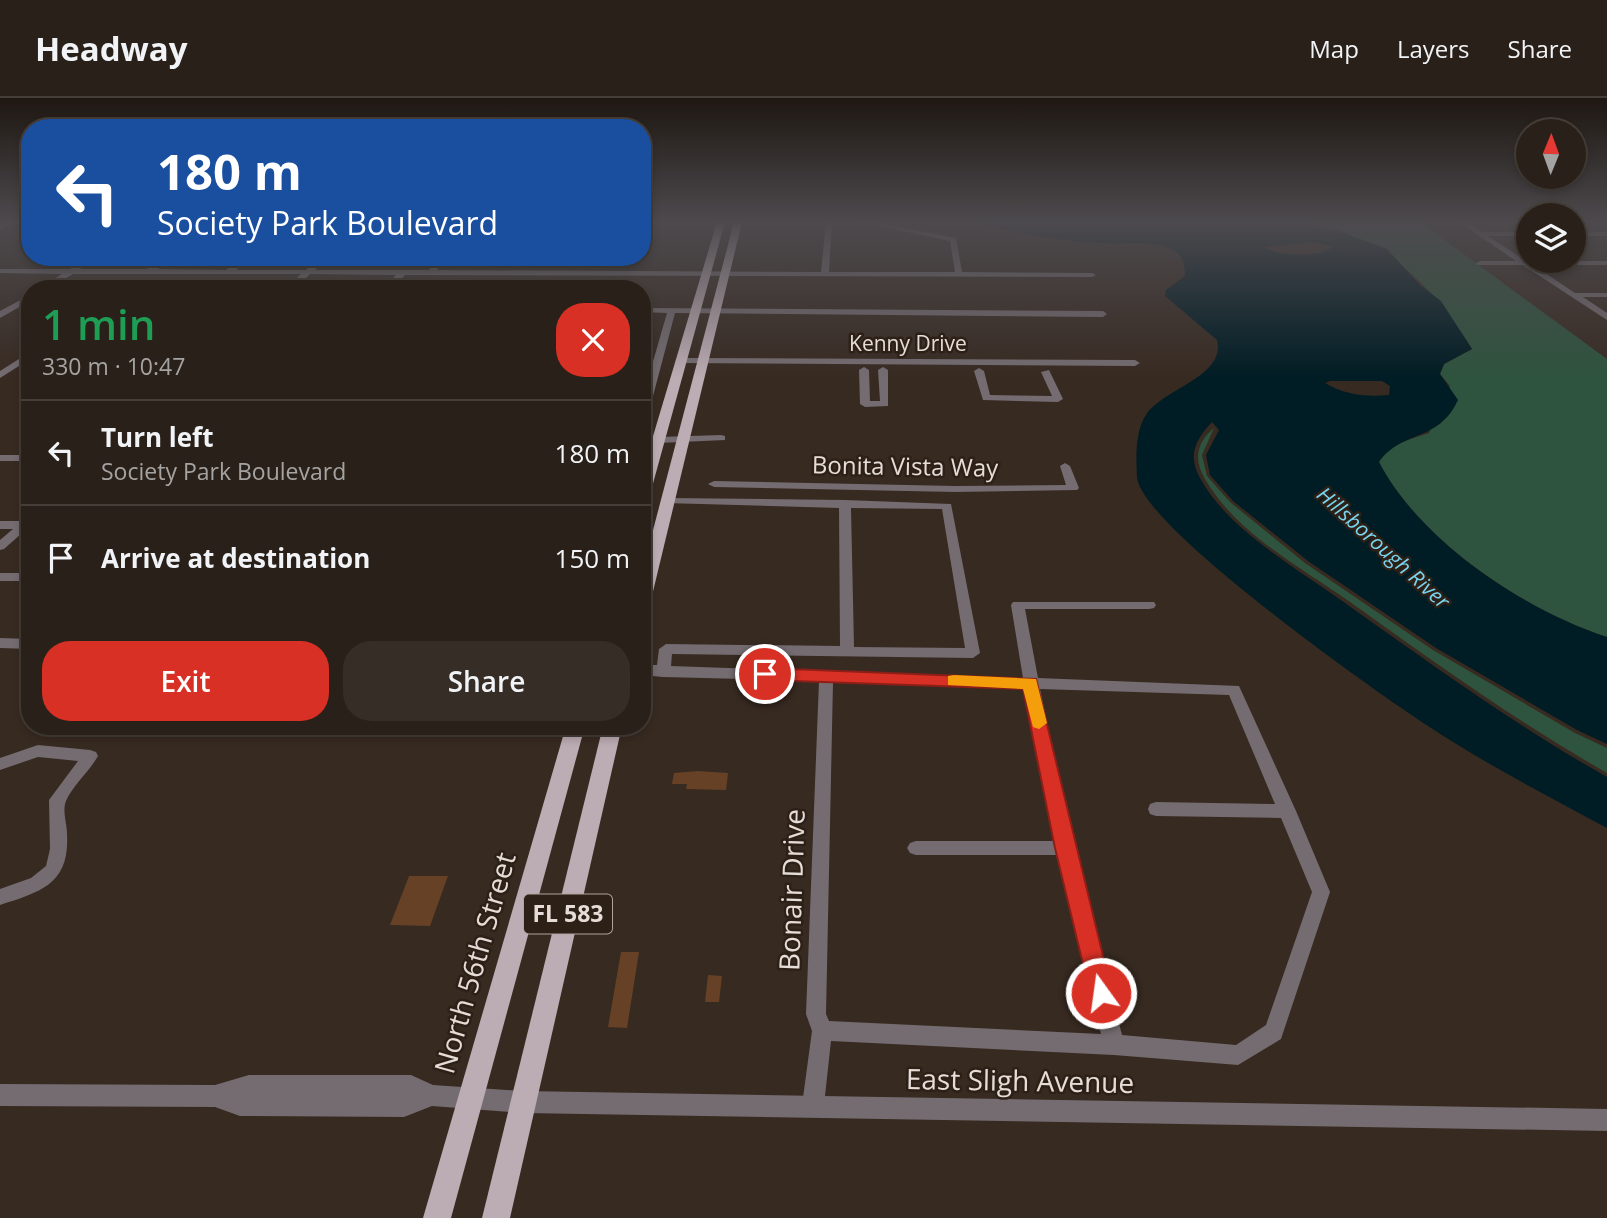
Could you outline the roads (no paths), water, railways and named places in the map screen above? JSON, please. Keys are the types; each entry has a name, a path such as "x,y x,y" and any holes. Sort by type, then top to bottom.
{"main road":[{"path":"651,467 707,275"},
{"path":"651,568 726,275"},
{"name":"North 56th Street","path":"436,1218 573,735"},
{"name":"FL 583","path":"496,1218 611,735"}],"street":[{"path":"444,274 471,277 1093,275"},
{"path":"1541,274 1607,317"},
{"path":"1573,295 1607,295"},
{"path":"0,315 21,302"},
{"path":"651,310 1103,314"},
{"path":"651,377 672,310"},
{"path":"0,375 21,361"},
{"name":"Kenny Drive","path":"703,364 1135,363"},
{"path":"681,364 864,370 1127,372"},
{"path":"864,370 865,404 885,404 883,370"},
{"path":"979,371 986,398 1058,399 1046,372"},
{"path":"651,396 671,396"},
{"path":"659,440 721,438"},
{"path":"0,458 21,458"},
{"name":"Bonita Vista Way","path":"713,484 955,489 1073,488 1065,466"},
{"path":"663,672 666,649 973,653 947,506 668,501"},
{"path":"845,503 847,651"},
{"path":"0,525 21,523"},
{"path":"0,545 21,527"},
{"path":"0,577 21,577"},
{"path":"1114,1045 1065,848 1030,683 1018,605 1149,605"},
{"path":"0,643 21,644"},
{"path":"651,671 1234,690 1321,892 1274,1032 1238,1055 1114,1045 822,1031"},
{"name":"Bonair Drive","path":"813,1105 822,1031 816,1014 827,676"},
{"path":"0,764 38,751 89,754 89,759 57,800 60,856 43,883 0,897"},
{"path":"1156,809 1288,811"},
{"path":"916,848 1065,848"},
{"name":"East Sligh Avenue","path":"0,1095 215,1096 240,1104 404,1106 432,1095 523,1102 1607,1120"}],"water":[{"name":"Hillsborough River","path":"1410,274 1441,301 1472,349 1444,364 1440,374 1458,400 1441,423 1399,444 1379,462 1397,491 1420,519 1477,569 1542,609 1607,637 1607,744 1577,730 1436,648 1308,561 1233,501 1210,475 1206,455 1219,430 1212,422 1195,448 1196,470 1212,497 1228,515 1265,547 1474,693 1607,777 1607,828 1474,755 1373,688 1251,597 1173,528 1147,499 1137,477 1136,462 1142,421 1166,397 1203,373 1212,364 1217,353 1217,340 1165,296 1166,290 1185,276","holes":["1382,381 1390,386 1389,395 1348,393 1325,383"]}]}
